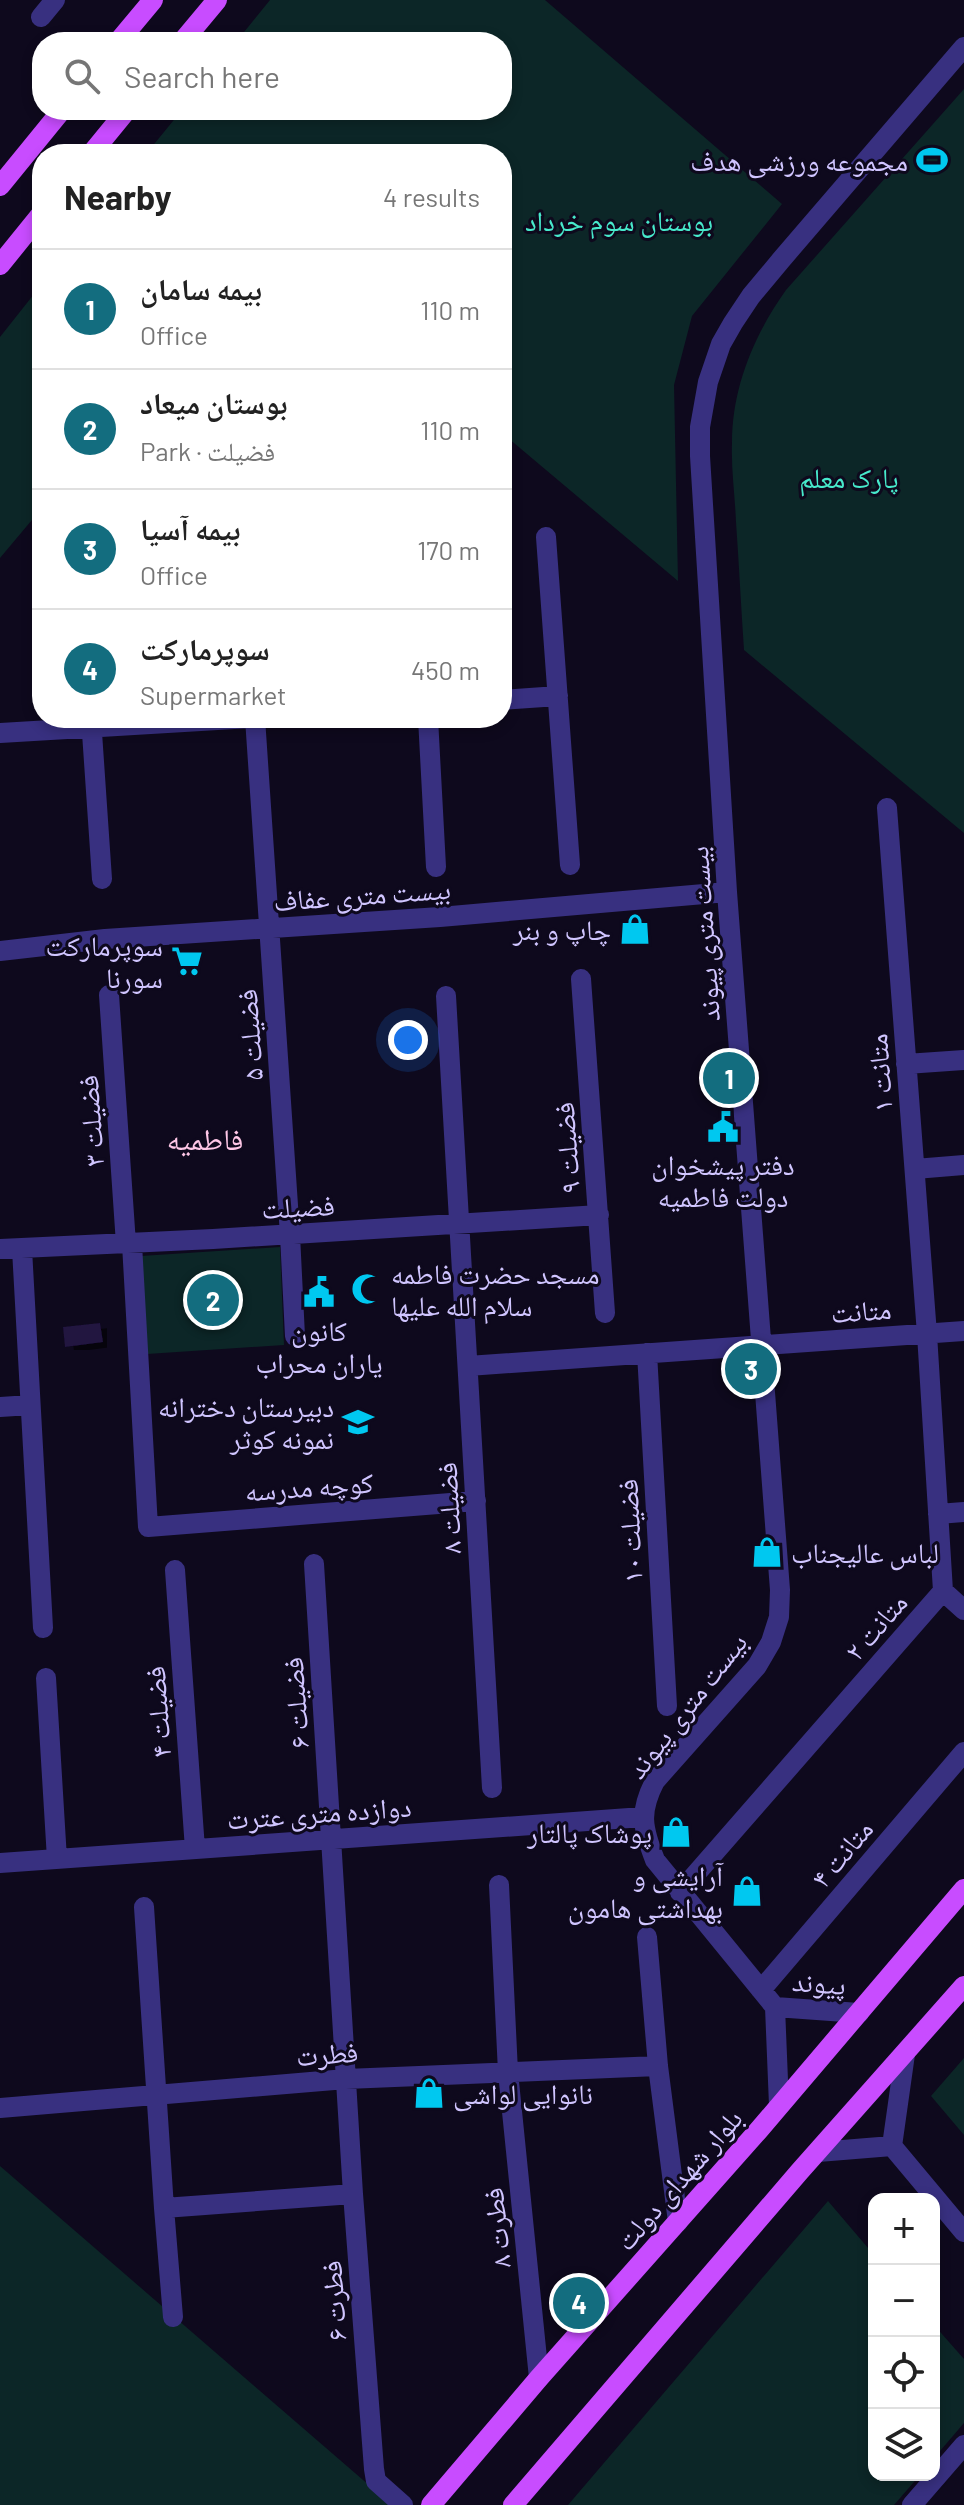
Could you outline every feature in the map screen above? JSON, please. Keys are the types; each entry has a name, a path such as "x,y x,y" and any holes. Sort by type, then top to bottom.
{"main road":[{"path":"126,32 153,0"},
{"path":"190,32 217,0"},
{"path":"34,144 54,120"},
{"path":"99,144 119,120"},
{"path":"0,186 32,147"},
{"path":"0,265 32,225"},
{"name":"بلوار شهدای دولت","path":"431,2505 964,1889"},
{"path":"513,2505 964,1986"}],"street":[{"path":"41,17 55,0"},
{"name":"بیست متری پیوند","path":"775,2007 655,1860 646,1837 643,1817 645,1800 655,1781 757,1666 771,1642 779,1617 780,1590 763,1345 727,892 700,427 708,382 721,344 751,296 964,47"},
{"path":"546,537 570,865"},
{"path":"512,699 558,696"},
{"path":"0,733 46,728"},
{"path":"91,728 102,879"},
{"name":"فضیلت ۵","path":"254,728 270,928 295,1336"},
{"path":"429,728 436,867"},
{"name":"متانت ۱","path":"887,808 927,1334"},
{"name":"بیست متری عفاف","path":"0,951 105,939 440,917 727,892"},
{"name":"فضیلت ۹","path":"581,979 605,1313"},
{"name":"فضیلت ۳","path":"109,995 148,1527"},
{"name":"فضیلت ۸","path":"446,996 492,1788"},
{"path":"906,1064 964,1060"},
{"path":"915,1169 964,1165"},
{"name":"فضیلت","path":"0,1249 290,1235 599,1215"},
{"path":"22,1249 43,1628"},
{"name":"متانت","path":"763,1345 964,1331"},
{"name":"متانت ۲","path":"680,1892 943,1591 927,1334"},
{"path":"468,1366 763,1345"},
{"name":"فضیلت ۱۰","path":"647,1353 667,1706"},
{"path":"0,1407 30,1405"},
{"name":"کوچه مدرسه","path":"148,1527 476,1501"},
{"path":"938,1514 964,1512"},
{"name":"فضیلت ۶","path":"314,1564 346,2079"},
{"name":"فضیلت ۴","path":"175,1570 195,1849"},
{"path":"943,1591 964,1610"},
{"path":"46,1678 57,1859"},
{"name":"متانت ۴","path":"761,1990 964,1752"},
{"name":"دوازده متری عترت","path":"0,1863 643,1817"},
{"name":"فطرت ۸","path":"499,1885 508,2072 539,2378"},
{"path":"144,1907 173,2317"},
{"path":"647,1937 658,2066 678,2222"},
{"path":"775,2007 779,2105"},
{"name":"پیوند","path":"775,2007 859,2013"},
{"path":"905,2054 892,2146 964,2232"},
{"name":"فطرت","path":"0,2108 346,2079 658,2066"},
{"name":"فطرت ۶","path":"346,2079 374,2469 376,2481 403,2505"},
{"path":"818,2152 892,2146"},
{"path":"164,2208 353,2194"},
{"path":"912,2505 964,2445"}],"green space":[{"name":"بوستان سوم خرداد","path":"270,0 545,0 782,204 692,316 674,385 678,581 512,441 512,144 154,144 174,120 512,120 512,32 244,32"},
{"name":"پارک معلم","path":"964,89 964,833 744,650 732,453 733,422 741,382 755,343 774,307"},
{"path":"32,297 32,520 0,558 0,337"},
{"path":"280,1247 284,1345 147,1354 141,1256"},
{"path":"964,2058 964,2135 931,2096"},
{"path":"0,2166 392,2505 0,2505"},
{"path":"828,2201 868,2248 868,2481 915,2481 894,2505 568,2505"},
{"path":"940,2332 964,2359 964,2423 940,2451"}],"building":[{"path":"100,1323 103,1342 65,1347 63,1327"}],"place":[{"name":"مجموعه ورزشی هدف","path":"932,160"},
{"name":"چاپ و بنر","path":"635,929"},
{"name":"سوپرمارکت سورنا","path":"187,961"},
{"name":"بیمه سامان","path":"729,1078"},
{"name":"دفتر پیشخوان دولت فاطمیه","path":"723,1127"},
{"name":"مسجد حضرت فاطمه سلام الله علیها","path":"367,1289"},
{"name":"کانون یاران محراب","path":"319,1292"},
{"name":"بوستان میعاد","path":"213,1300"},
{"name":"بیمه آسیا","path":"751,1369"},
{"name":"دبیرستان دخترانه نمونه کوثر","path":"358,1422"},
{"name":"لباس عالیجناب","path":"767,1552"},
{"name":"پوشاک پالتار","path":"676,1832"},
{"name":"آرایشی و بهداشتی هامون","path":"747,1891"},
{"name":"نانوایی لواشی","path":"429,2093"},
{"name":"سوپرمارکت","path":"579,2303"}],"district":[{"name":"فاطمیه","path":"205,1138"}]}
